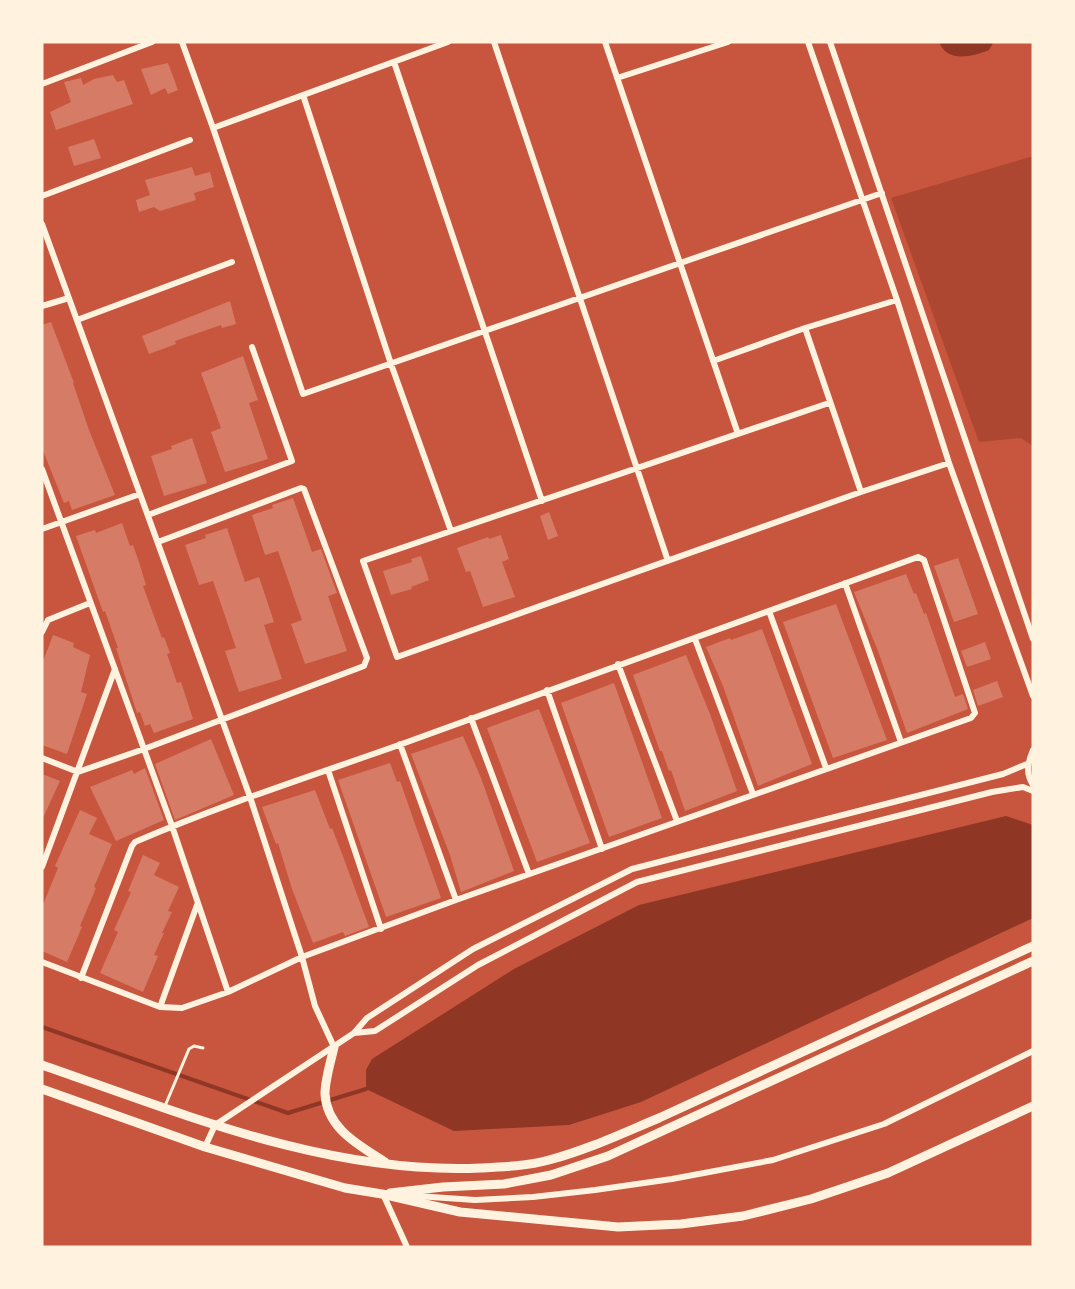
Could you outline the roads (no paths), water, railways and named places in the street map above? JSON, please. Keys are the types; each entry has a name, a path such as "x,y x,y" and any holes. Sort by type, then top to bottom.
{"main road":[{"path":"42,1065 215,1125 301,1148 390,1165 448,1169 501,1167 547,1161 659,1118 1033,946"},
{"path":"382,1194 443,1187 504,1184 551,1175 608,1156 1033,961"},
{"path":"334,1047 325,1092 327,1108 347,1137 390,1165"},
{"path":"42,1089 206,1147 345,1188 460,1212 618,1227 681,1224 743,1216 811,1199 888,1173 1033,1106"}],"street":[{"path":"42,84 152,42"},
{"path":"182,42 303,394 882,193"},
{"path":"213,128 448,42"},
{"path":"494,42 668,561"},
{"path":"605,42 738,434"},
{"path":"617,78 710,45 728,42"},
{"path":"808,42 897,300 949,464 1033,696"},
{"path":"830,42 1033,639"},
{"path":"394,62 542,501"},
{"path":"303,95 391,364 451,531"},
{"path":"42,196 190,140"},
{"path":"42,224 250,797 302,957 315,1006 334,1047"},
{"path":"77,320 232,262"},
{"path":"42,306 69,298"},
{"path":"713,360 805,328 897,300"},
{"path":"805,328 861,492"},
{"path":"148,515 292,461 252,347"},
{"path":"829,403 363,561 397,657 861,492 949,464"},
{"path":"42,469 172,826 228,992"},
{"path":"42,759 78,772 222,720 367,663 304,489 301,488 158,542"},
{"path":"42,529 140,494"},
{"path":"42,962 81,978 160,1007 182,1008 228,992 302,957 456,900 974,716 975,713 922,558 918,557 695,639 618,664 250,797 135,842 81,978"},
{"path":"845,584 901,742"},
{"path":"42,632 48,620 90,603"},
{"path":"769,611 826,768"},
{"path":"695,639 753,794"},
{"path":"618,664 677,821"},
{"path":"42,867 115,668"},
{"path":"547,690 602,849"},
{"path":"471,718 529,874"},
{"path":"400,744 456,900"},
{"path":"1033,750 1027,764 1029,780 1033,785"},
{"path":"206,1147 215,1125 354,1033 367,1018 473,949 632,869 1003,774 1027,764"},
{"path":"328,770 381,929"},
{"path":"354,1033 375,1031 478,965 637,882 992,792 1023,787 1033,791"},
{"path":"160,1007 197,904"},
{"path":"407,1247 382,1194 475,1200 533,1197 650,1182 773,1160 884,1124 1033,1051"}],"lane":[{"path":"164,1107 189,1049 194,1046 203,1048"}],"waterway":[{"path":"42,1027 288,1113 366,1089"}]}
